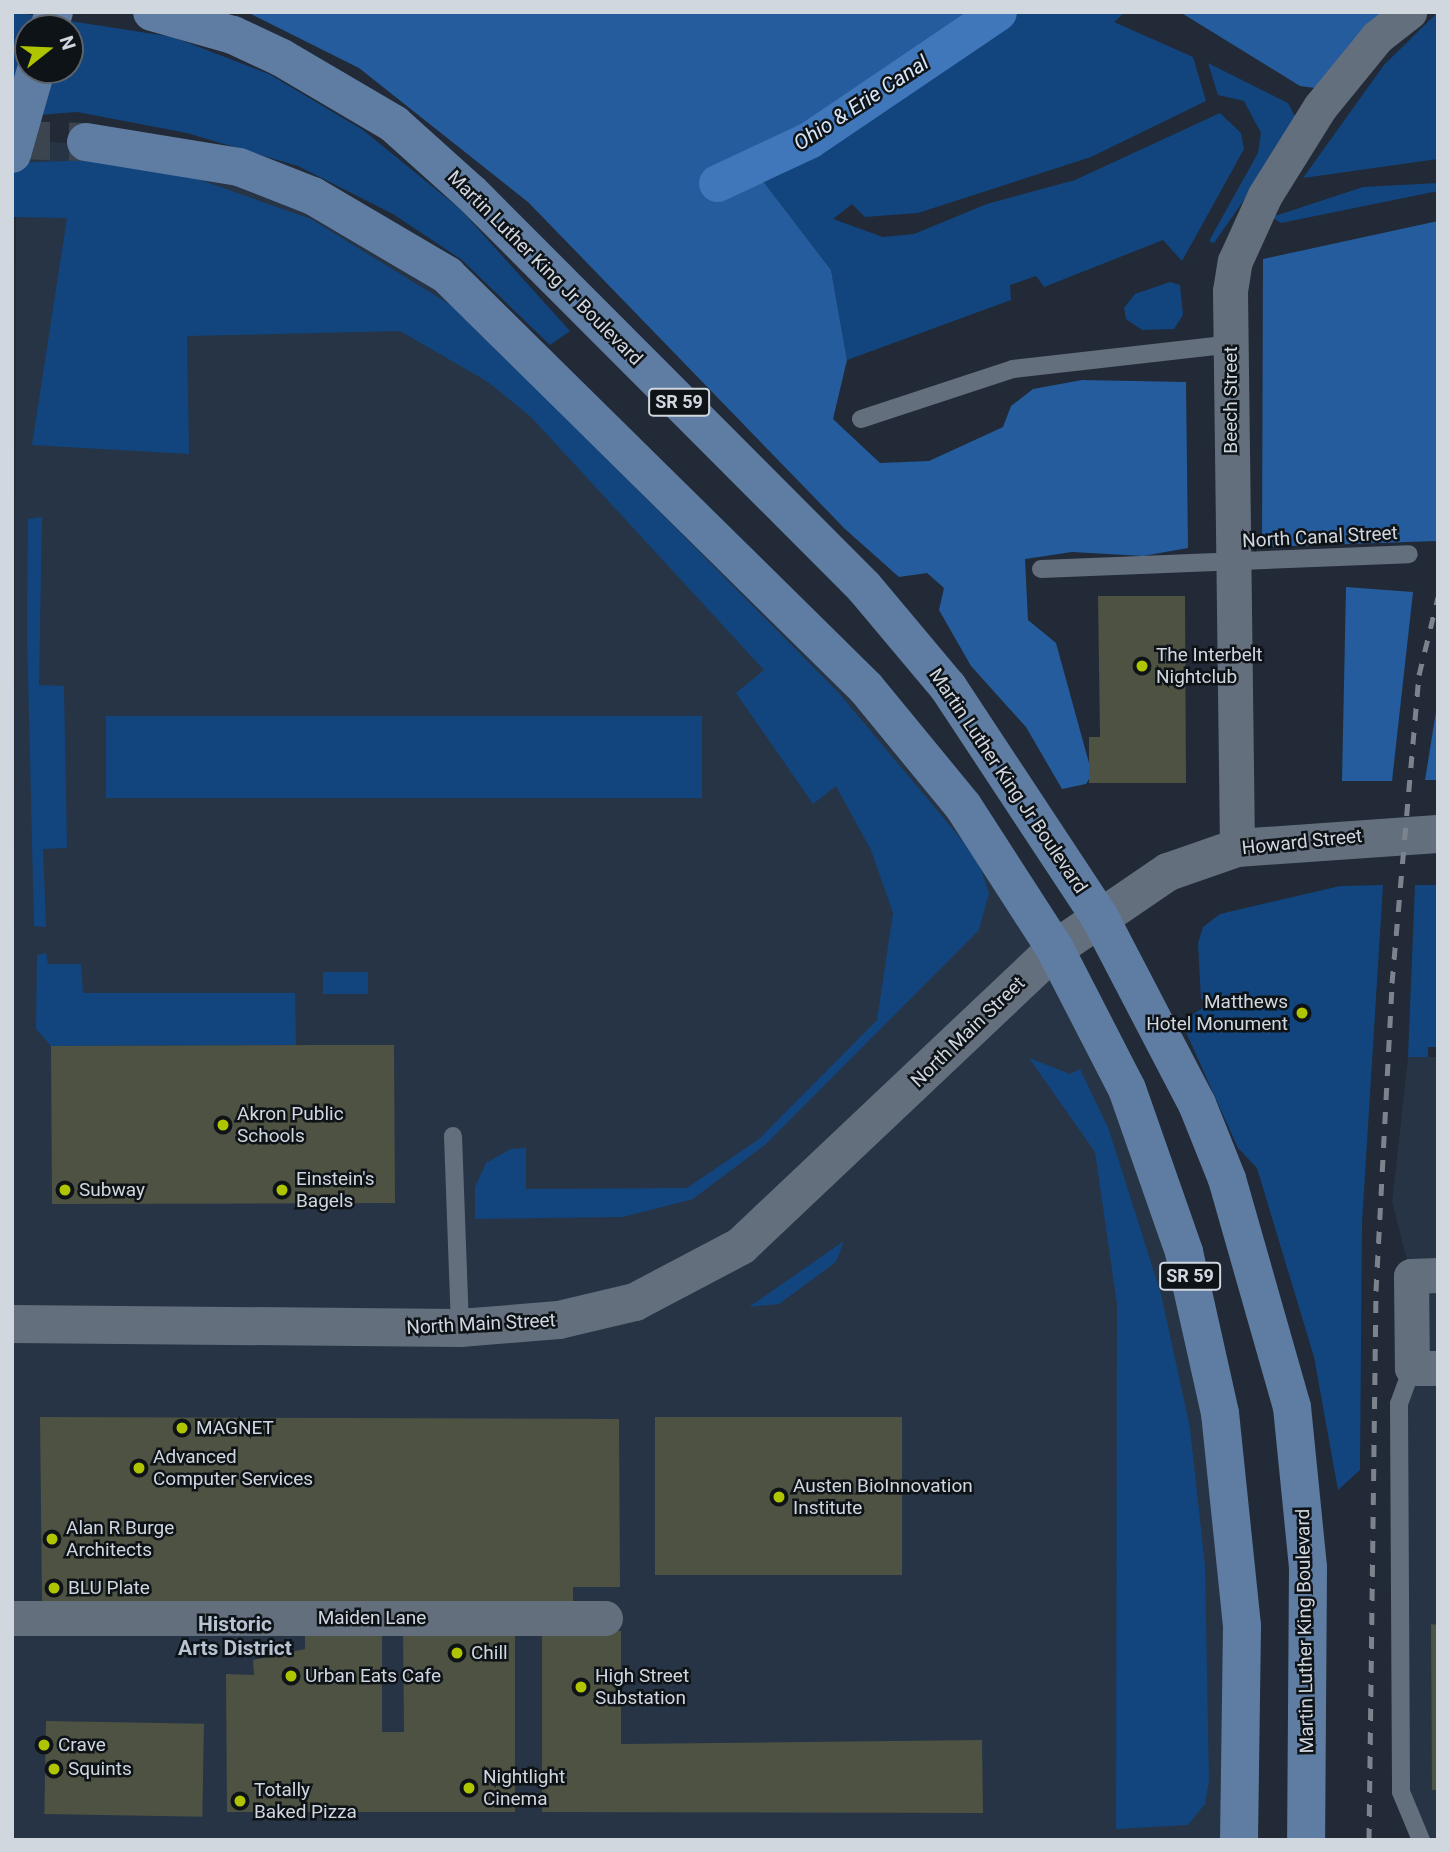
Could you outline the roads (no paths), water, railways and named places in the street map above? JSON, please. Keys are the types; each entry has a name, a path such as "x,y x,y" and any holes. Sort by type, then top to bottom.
{"main road":[{"name":"Martin Luther King Jr Boulevard","path":"152,12 282,58 394,124 471,194 864,587 948,687 1098,916"},
{"path":"12,154 32,84"},
{"name":"SR 59","path":"86,142 239,167 378,230 456,283 866,688 963,806 1055,949 1126,1089 1205,1331 1242,1626 1239,1840"},
{"name":"Howard Street","path":"1098,916 1168,872 1237,848 1438,834"},
{"name":"North Main Street","path":"12,1324 460,1328 596,1312 635,1302 703,1270 777,1217 1055,949 1098,916"},
{"name":"Martin Luther King Boulevard","path":"1098,916 1197,1104 1227,1179 1292,1406 1308,1568 1306,1840"}],"street":[{"name":"Beech Street","path":"1237,848 1231,344 1235,261 1265,195 1321,107 1377,37 1409,12"},
{"path":"1425,1368 1411,1276 1438,1275"},
{"name":"Maiden Lane","path":"12,1618 605,1618"}],"lane":[{"path":"861,419 1013,369 1231,344"},
{"name":"North Canal Street","path":"1041,569 1409,554"},
{"path":"453,1136 460,1328"},
{"path":"1422,1840 1401,1792 1399,1404 1425,1368"}],"waterway":[{"name":"Ohio & Erie Canal","path":"717,183 809,140 998,12"}],"tunnel":[{"path":"12,140 86,142"}],"railway":[{"path":"1369,1840 1376,1291 1392,983 1419,675 1438,597"}],"place":[{"name":"The Interbelt Nightclub","path":"1142,666"},
{"name":"Matthews Hotel Monument","path":"1302,1013"},
{"name":"Akron Public Schools","path":"223,1125"},
{"name":"Subway","path":"65,1190"},
{"name":"Einstein's Bagels","path":"282,1190"},
{"name":"MAGNET","path":"182,1428"},
{"name":"Advanced Computer Services","path":"139,1468"},
{"name":"Austen BioInnovation Institute","path":"779,1497"},
{"name":"Alan R Burge Architects","path":"52,1539"},
{"name":"BLU Plate","path":"54,1588"},
{"name":"Chill","path":"457,1653"},
{"name":"Urban Eats Cafe","path":"291,1676"},
{"name":"High Street Substation","path":"581,1687"},
{"name":"Crave","path":"44,1745"},
{"name":"Squints","path":"54,1769"},
{"name":"Nightlight Cinema","path":"469,1788"},
{"name":"Totally Baked Pizza","path":"240,1801"}],"district":[{"name":"Historic Arts District","path":"235,1636"}]}
